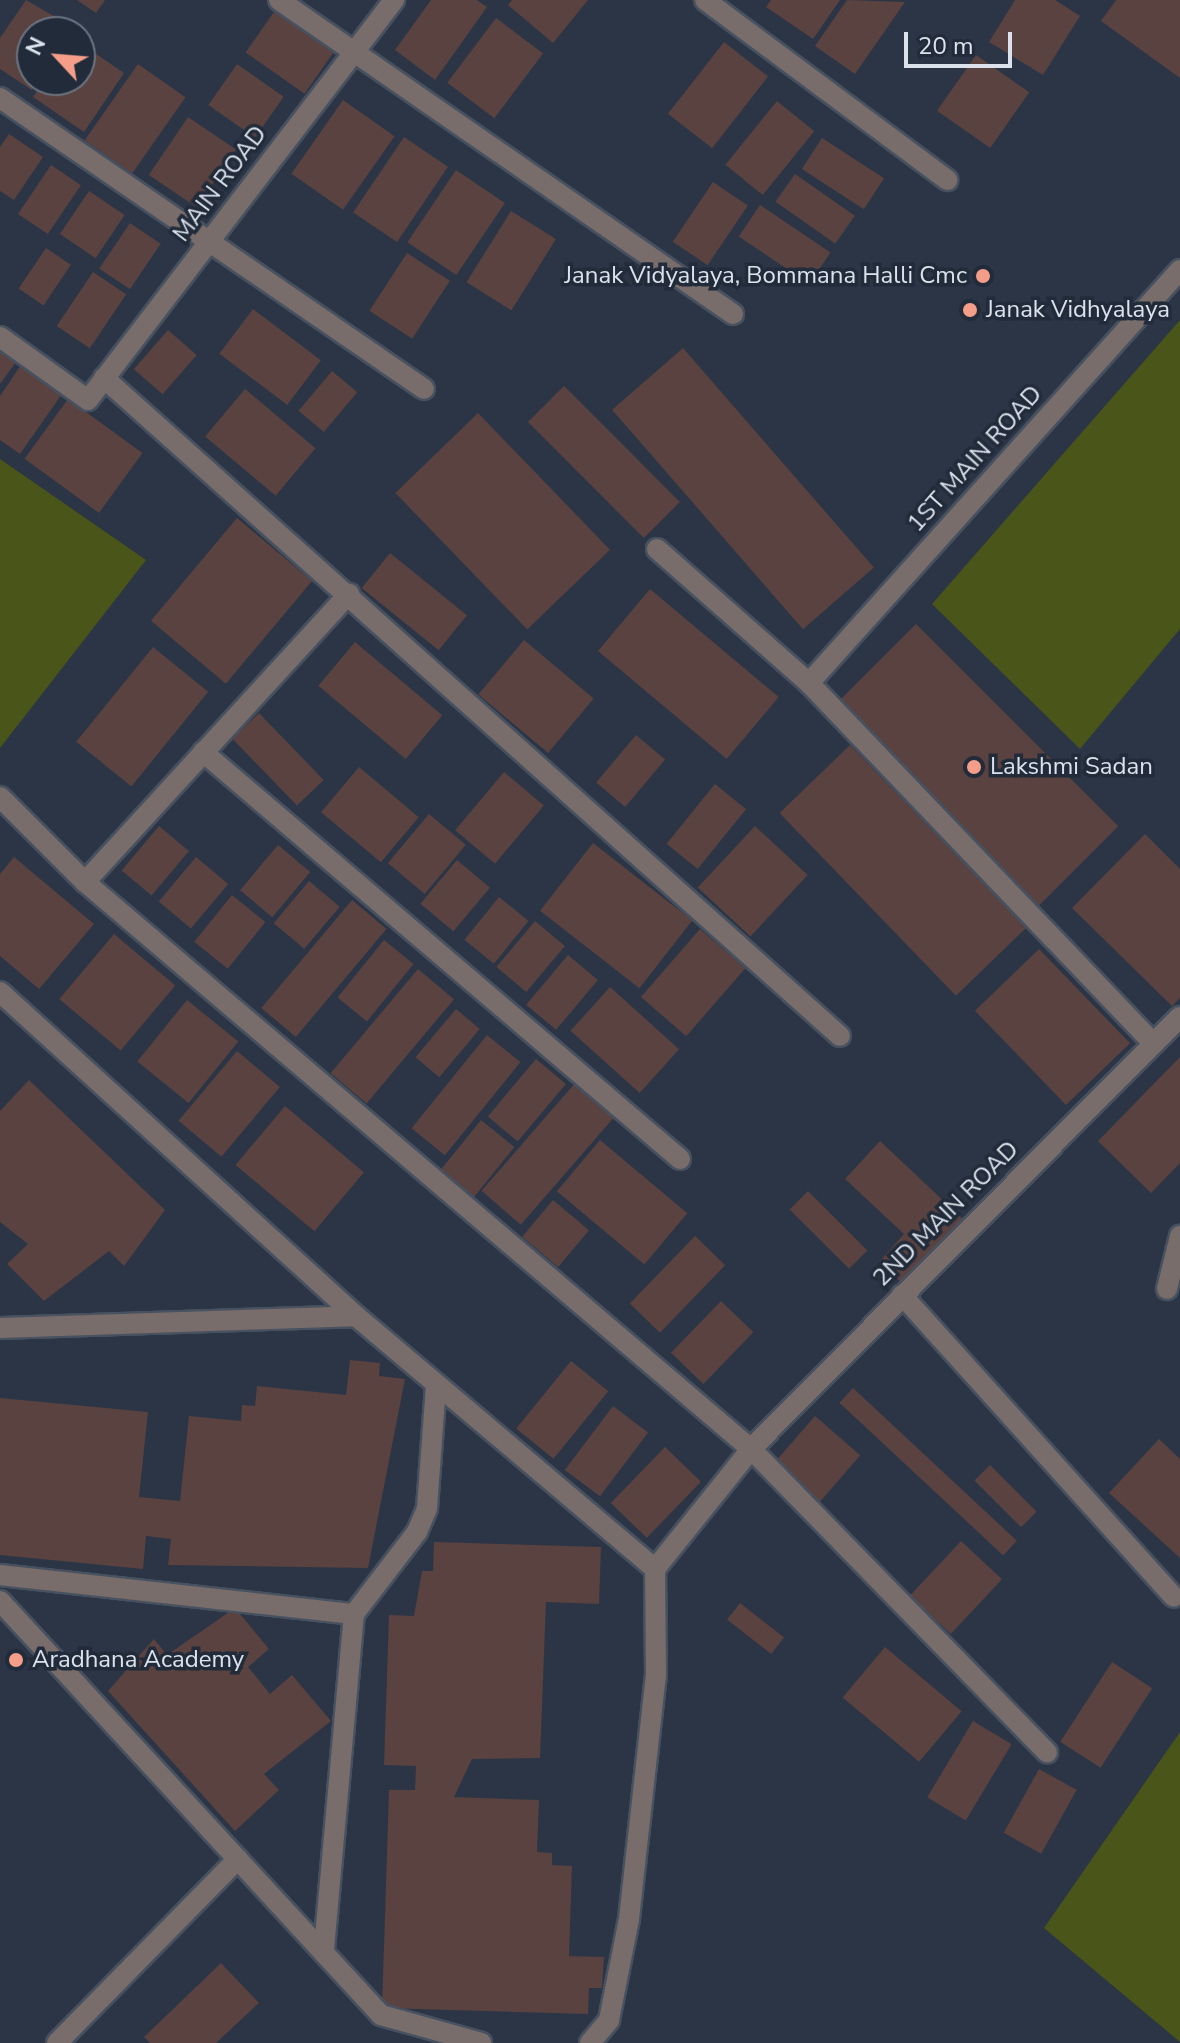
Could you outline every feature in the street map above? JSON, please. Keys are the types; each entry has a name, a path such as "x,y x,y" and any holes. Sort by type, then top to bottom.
{"street":[{"path":"279,0 733,314"},
{"name":"MAIN ROAD","path":"0,337 88,400 394,0"},
{"path":"705,0 947,180"},
{"path":"0,98 424,389"},
{"name":"1ST MAIN ROAD","path":"809,683 1180,270"},
{"path":"104,378 840,1036"},
{"path":"657,549 809,683 1152,1042"},
{"path":"85,882 349,594"},
{"path":"203,752 680,1159"},
{"path":"0,797 85,882 751,1449 1047,1752"},
{"path":"0,992 356,1316 655,1569 656,1676 629,1919 609,2020 590,2043"},
{"name":"2ND MAIN ROAD","path":"655,1569 751,1449 1180,1017"},
{"path":"1167,1289 1180,1236"},
{"path":"902,1295 1174,1597"},
{"path":"0,1328 356,1316"},
{"path":"324,1949 354,1614 417,1532 427,1508 436,1386"},
{"path":"0,1575 354,1614"},
{"path":"0,1601 324,1949 381,2015 481,2043"},
{"path":"57,2043 238,1859"}],"green space":[{"path":"1180,320 1180,629 1080,749 932,604"},
{"path":"0,459 146,560 0,748"},
{"path":"1180,1732 1180,2042 1044,1928"}],"building":[{"path":"26,0 53,16 16,16 16,80 0,69 0,38"},
{"path":"77,0 105,0 96,13"},
{"path":"431,0 477,0 487,7 435,80 395,50"},
{"path":"512,0 588,0 553,43 508,5"},
{"path":"771,0 840,0 813,39 766,7"},
{"path":"847,0 905,2 855,74 815,46"},
{"path":"1015,0 1055,0 1080,16 1043,75 989,42"},
{"path":"1116,0 1180,0 1180,78 1101,21"},
{"path":"276,9 335,50 305,94 246,52"},
{"path":"496,18 543,54 494,118 447,83"},
{"path":"724,42 768,76 712,148 668,114"},
{"path":"96,54 124,73 84,132 33,97 96,96"},
{"path":"976,55 1029,92 990,148 937,111"},
{"path":"138,64 186,97 132,173 85,140"},
{"path":"237,64 284,97 255,138 208,105"},
{"path":"343,100 395,136 343,210 291,174"},
{"path":"777,101 814,131 763,195 725,165"},
{"path":"188,117 236,149 197,207 149,175"},
{"path":"9,134 43,157 14,200 0,191 0,147"},
{"path":"404,137 448,167 397,242 353,212"},
{"path":"822,138 884,178 864,209 802,169"},
{"path":"51,165 81,185 48,234 18,214"},
{"path":"456,170 505,203 456,275 407,242"},
{"path":"795,174 855,216 835,244 775,202"},
{"path":"713,182 748,205 708,265 673,242"},
{"path":"89,191 125,215 96,258 60,234"},
{"path":"760,205 830,253 809,284 739,237"},
{"path":"511,211 556,239 511,310 466,282"},
{"path":"130,223 161,244 130,289 99,269"},
{"path":"46,248 71,265 43,305 19,289"},
{"path":"407,253 450,281 412,339 369,311"},
{"path":"93,272 126,294 90,348 57,326"},
{"path":"253,309 321,360 287,405 219,354"},
{"path":"168,330 197,355 163,394 134,369"},
{"path":"683,348 874,568 803,629 612,410"},
{"path":"0,350 16,362 0,384"},
{"path":"21,365 62,394 20,454 0,440 0,396"},
{"path":"332,371 357,392 324,432 299,411"},
{"path":"564,386 680,502 644,538 528,422"},
{"path":"245,389 315,448 276,496 205,436"},
{"path":"68,399 142,453 99,513 25,459"},
{"path":"478,413 610,550 527,630 395,493"},
{"path":"237,518 312,581 226,684 151,621"},
{"path":"390,553 467,615 439,650 362,588"},
{"path":"650,589 779,697 727,759 598,651"},
{"name":"Lakshmi Sadan","path":"916,624 1118,826 1035,910 833,707"},
{"path":"524,640 594,698 548,753 478,694"},
{"path":"355,642 442,715 406,759 318,686"},
{"path":"153,647 208,692 131,786 76,742"},
{"path":"259,713 324,780 297,806 232,739"},
{"path":"636,735 665,759 625,807 596,782"},
{"path":"850,745 1026,928 956,996 780,813"},
{"path":"359,767 419,817 381,862 321,812"},
{"path":"504,772 544,805 495,864 455,830"},
{"path":"715,784 746,809 698,869 667,844"},
{"path":"429,814 466,845 425,894 388,863"},
{"path":"159,826 189,851 152,895 122,870"},
{"path":"755,826 808,875 750,937 698,887"},
{"path":"1145,834 1180,869 1180,998 1172,1006 1072,908"},
{"path":"593,843 692,921 639,988 540,911"},
{"path":"278,845 310,872 272,917 240,890"},
{"path":"14,857 94,924 39,989 0,956 0,874"},
{"path":"196,857 228,884 191,928 159,901"},
{"path":"457,860 490,888 453,931 420,904"},
{"path":"309,881 340,907 304,949 274,923"},
{"path":"232,895 265,922 228,969 194,942"},
{"path":"499,897 529,921 494,964 464,940"},
{"path":"352,900 386,929 296,1037 261,1008"},
{"path":"535,921 565,946 526,992 496,967"},
{"path":"700,929 745,968 686,1036 641,997"},
{"path":"114,934 175,985 121,1051 59,999"},
{"path":"384,940 414,964 367,1021 337,998"},
{"path":"1039,949 1130,1043 1066,1105 975,1011"},
{"path":"568,955 598,980 556,1030 526,1005"},
{"path":"418,969 454,999 367,1103 331,1073"},
{"path":"610,987 679,1049 640,1093 571,1031"},
{"path":"187,1000 238,1042 189,1103 137,1061"},
{"path":"456,1009 480,1029 439,1077 416,1057"},
{"path":"487,1035 520,1062 445,1155 411,1128"},
{"path":"237,1051 280,1087 221,1157 179,1121"},
{"path":"1180,1057 1180,1163 1151,1193 1098,1141"},
{"path":"536,1059 566,1084 518,1142 488,1116"},
{"path":"29,1080 165,1210 124,1266 109,1251 44,1301 7,1264 28,1244 0,1222 0,1111"},
{"path":"576,1082 615,1116 521,1225 482,1191"},
{"path":"285,1106 364,1172 314,1231 236,1165"},
{"path":"481,1120 514,1147 470,1201 437,1174"},
{"path":"600,1140 687,1213 644,1265 557,1191"},
{"path":"880,1141 965,1221 905,1286 879,1262 904,1234 845,1179"},
{"path":"808,1191 867,1250 849,1269 790,1209"},
{"path":"553,1200 589,1230 558,1267 522,1237"},
{"path":"695,1236 725,1265 660,1333 630,1304"},
{"path":"721,1301 753,1332 703,1384 671,1353"},
{"path":"350,1360 380,1363 379,1376 405,1379 368,1568 168,1565 171,1539 146,1536 143,1569 0,1555 0,1398 148,1412 139,1497 180,1501 189,1416 241,1421 242,1405 255,1406 257,1386 346,1395"},
{"path":"571,1361 608,1391 554,1459 516,1429"},
{"path":"853,1388 1017,1541 1003,1555 839,1403"},
{"path":"613,1406 648,1432 600,1496 565,1470"},
{"path":"815,1416 860,1455 820,1502 774,1463"},
{"path":"1159,1439 1180,1459 1180,1558 1109,1493"},
{"path":"665,1447 701,1482 647,1538 611,1503"},
{"path":"990,1465 1037,1512 1021,1527 974,1481"},
{"path":"961,1541 1002,1579 951,1634 910,1596"},
{"path":"434,1542 601,1547 599,1604 546,1602 540,1758 472,1759 454,1797 539,1800 537,1852 552,1853 552,1865 572,1866 569,1956 604,1957 602,1988 589,1988 588,2014 382,2008 389,1790 415,1790 416,1766 384,1765 389,1615 414,1616 422,1571 433,1571"},
{"path":"740,1603 784,1637 771,1654 727,1620"},
{"path":"235,1608 269,1649 248,1667 270,1694 292,1675 331,1721 264,1774 279,1790 235,1831 108,1691 154,1639 167,1655"},
{"path":"885,1647 962,1711 919,1762 843,1698"},
{"path":"1112,1662 1152,1688 1101,1768 1060,1742"},
{"path":"973,1721 1012,1744 966,1820 927,1797"},
{"path":"1039,1769 1077,1790 1041,1854 1004,1833"},
{"path":"221,1963 259,2003 216,2043 150,2043 144,2037"}],"place":[{"name":"Janak Vidyalaya, Bommana Halli Cmc","path":"983,276"},
{"name":"Janak Vidhyalaya","path":"970,310"},
{"name":"Lakshmi Sadan","path":"974,767"},
{"name":"Aradhana Academy","path":"16,1660"}]}
